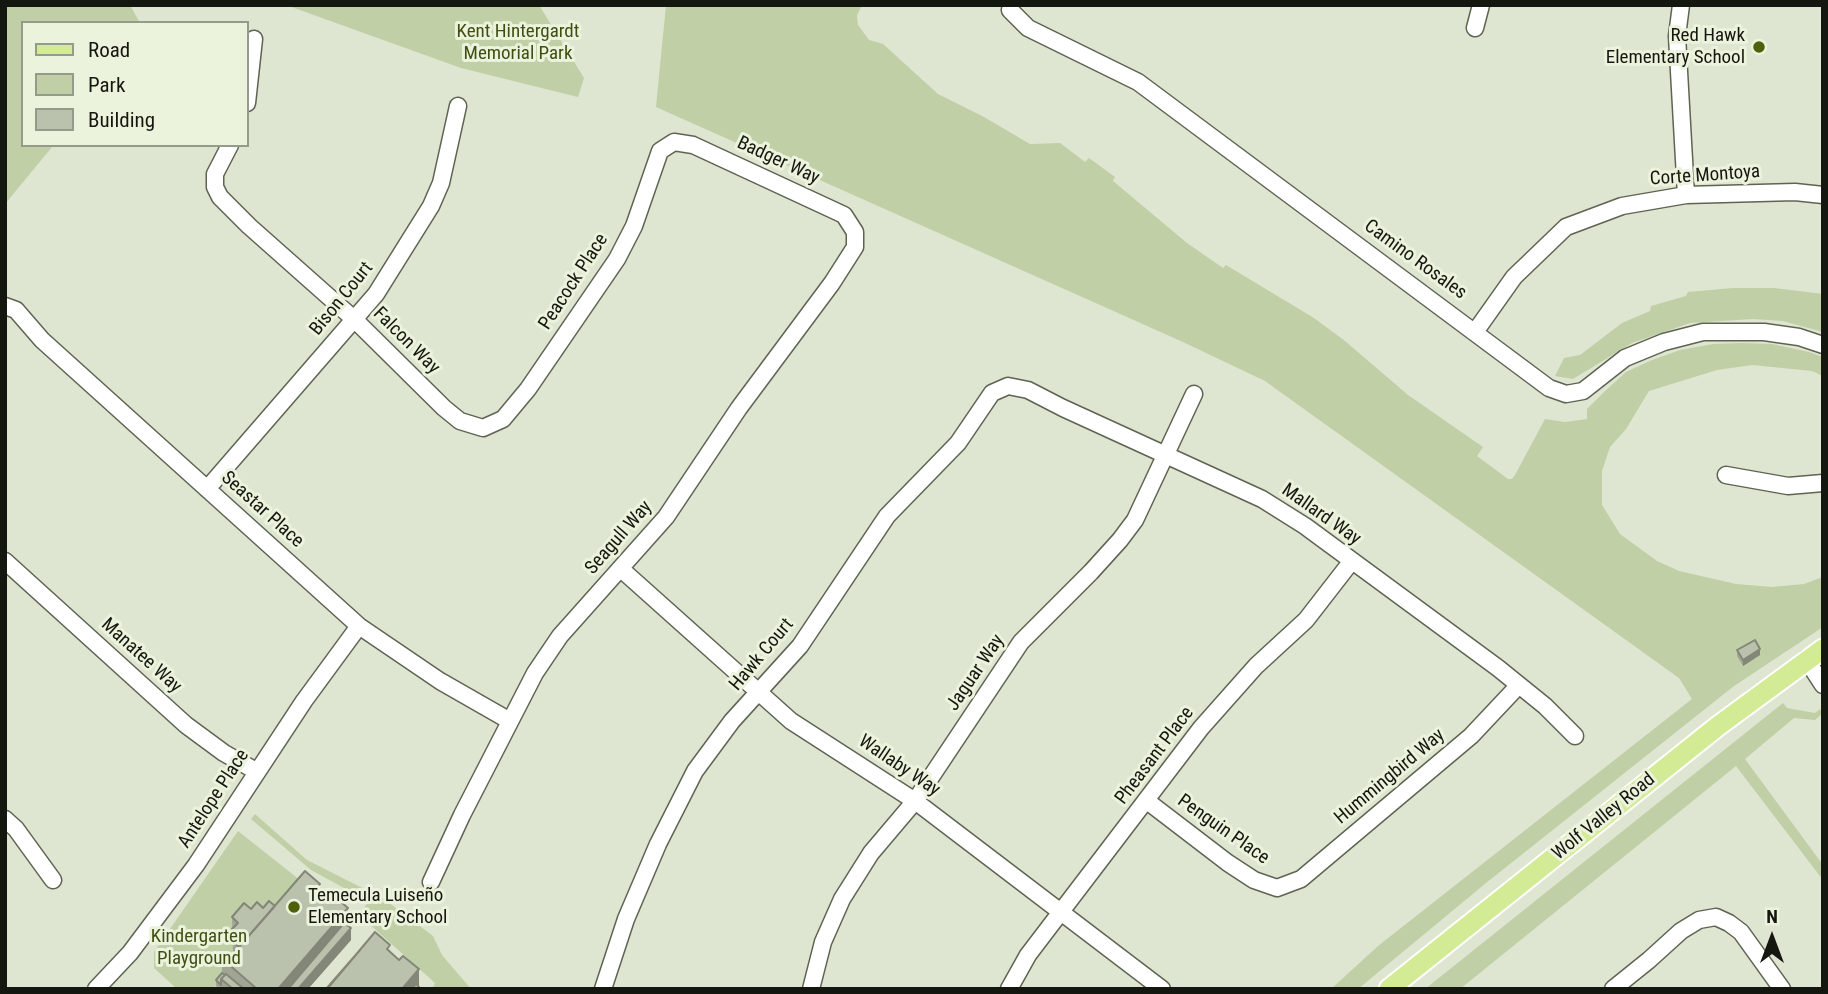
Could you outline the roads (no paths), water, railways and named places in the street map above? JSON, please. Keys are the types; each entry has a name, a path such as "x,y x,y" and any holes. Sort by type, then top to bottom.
{"main road":[{"name":"Wolf Valley Road","path":"1389,989 1714,729 1814,654"}],"street":[{"path":"1475,28 1481,5"},
{"path":"1681,5 1678,48 1686,195"},
{"name":"Camino Rosales","path":"1011,7 1028,28 1138,82 1549,388 1566,394 1583,391 1625,358 1664,342 1703,332 1765,331 1799,337 1823,345"},
{"path":"248,94 254,39"},
{"name":"Bison Court","path":"207,489 376,294 431,206 441,183 458,106"},
{"name":"Badger Way","path":"674,142 693,145 844,215 855,232"},
{"name":"Peacock Place","path":"483,428 503,419 528,389 617,259 634,226 660,151 674,142"},
{"name":"Falcon Way","path":"229,147 215,174 215,187 220,197 355,320 460,421 483,428"},
{"name":"Corte Montoya","path":"1475,331 1514,277 1566,227 1622,206 1686,195 1795,192 1823,195"},
{"name":"Seagull Way","path":"431,882 461,814 535,673 560,636 666,517 739,408 832,283 855,247 855,232"},
{"name":"Seastar Place","path":"5,306 16,310 42,340 359,626 440,681 510,721"},
{"name":"Mallard Way","path":"1008,386 1028,390 1262,499 1305,526 1519,685 1575,736"},
{"name":"Hawk Court","path":"603,989 658,844 695,771 732,721 800,646 887,516 958,443 992,393 1008,386"},
{"name":"Jaguar Way","path":"811,989 823,942 842,899 871,853 915,800 1021,642 1120,540 1135,520 1194,394"},
{"path":"1726,475 1788,486 1823,483"},
{"name":"Manatee Way","path":"5,561 186,725 223,753 256,771"},
{"name":"Pheasant Place","path":"1009,989 1028,955 1200,728 1256,666 1306,620 1351,562"},
{"name":"Wallaby Way","path":"621,569 791,721 915,800 1162,989"},
{"name":"Antelope Place","path":"96,989 130,953 196,865 256,771 359,626"},
{"path":"1814,654 1823,685"},
{"name":"Hummingbird Way","path":"1277,888 1301,879 1461,745 1488,722 1519,685"},
{"name":"Penguin Place","path":"1147,801 1228,863 1254,880 1277,888"},
{"path":"5,819 16,829 53,880"},
{"path":"1613,989 1681,930 1699,920 1716,917 1741,932 1782,989"}],"place":[{"name":"Red Hawk Elementary School","path":"1759,47"},
{"name":"Temecula Luiseño Elementary School","path":"294,907"}],"park label":[{"name":"Kent Hintergardt Memorial Park","path":"518,43"},
{"name":"Kindergarten Playground","path":"199,948"}]}
